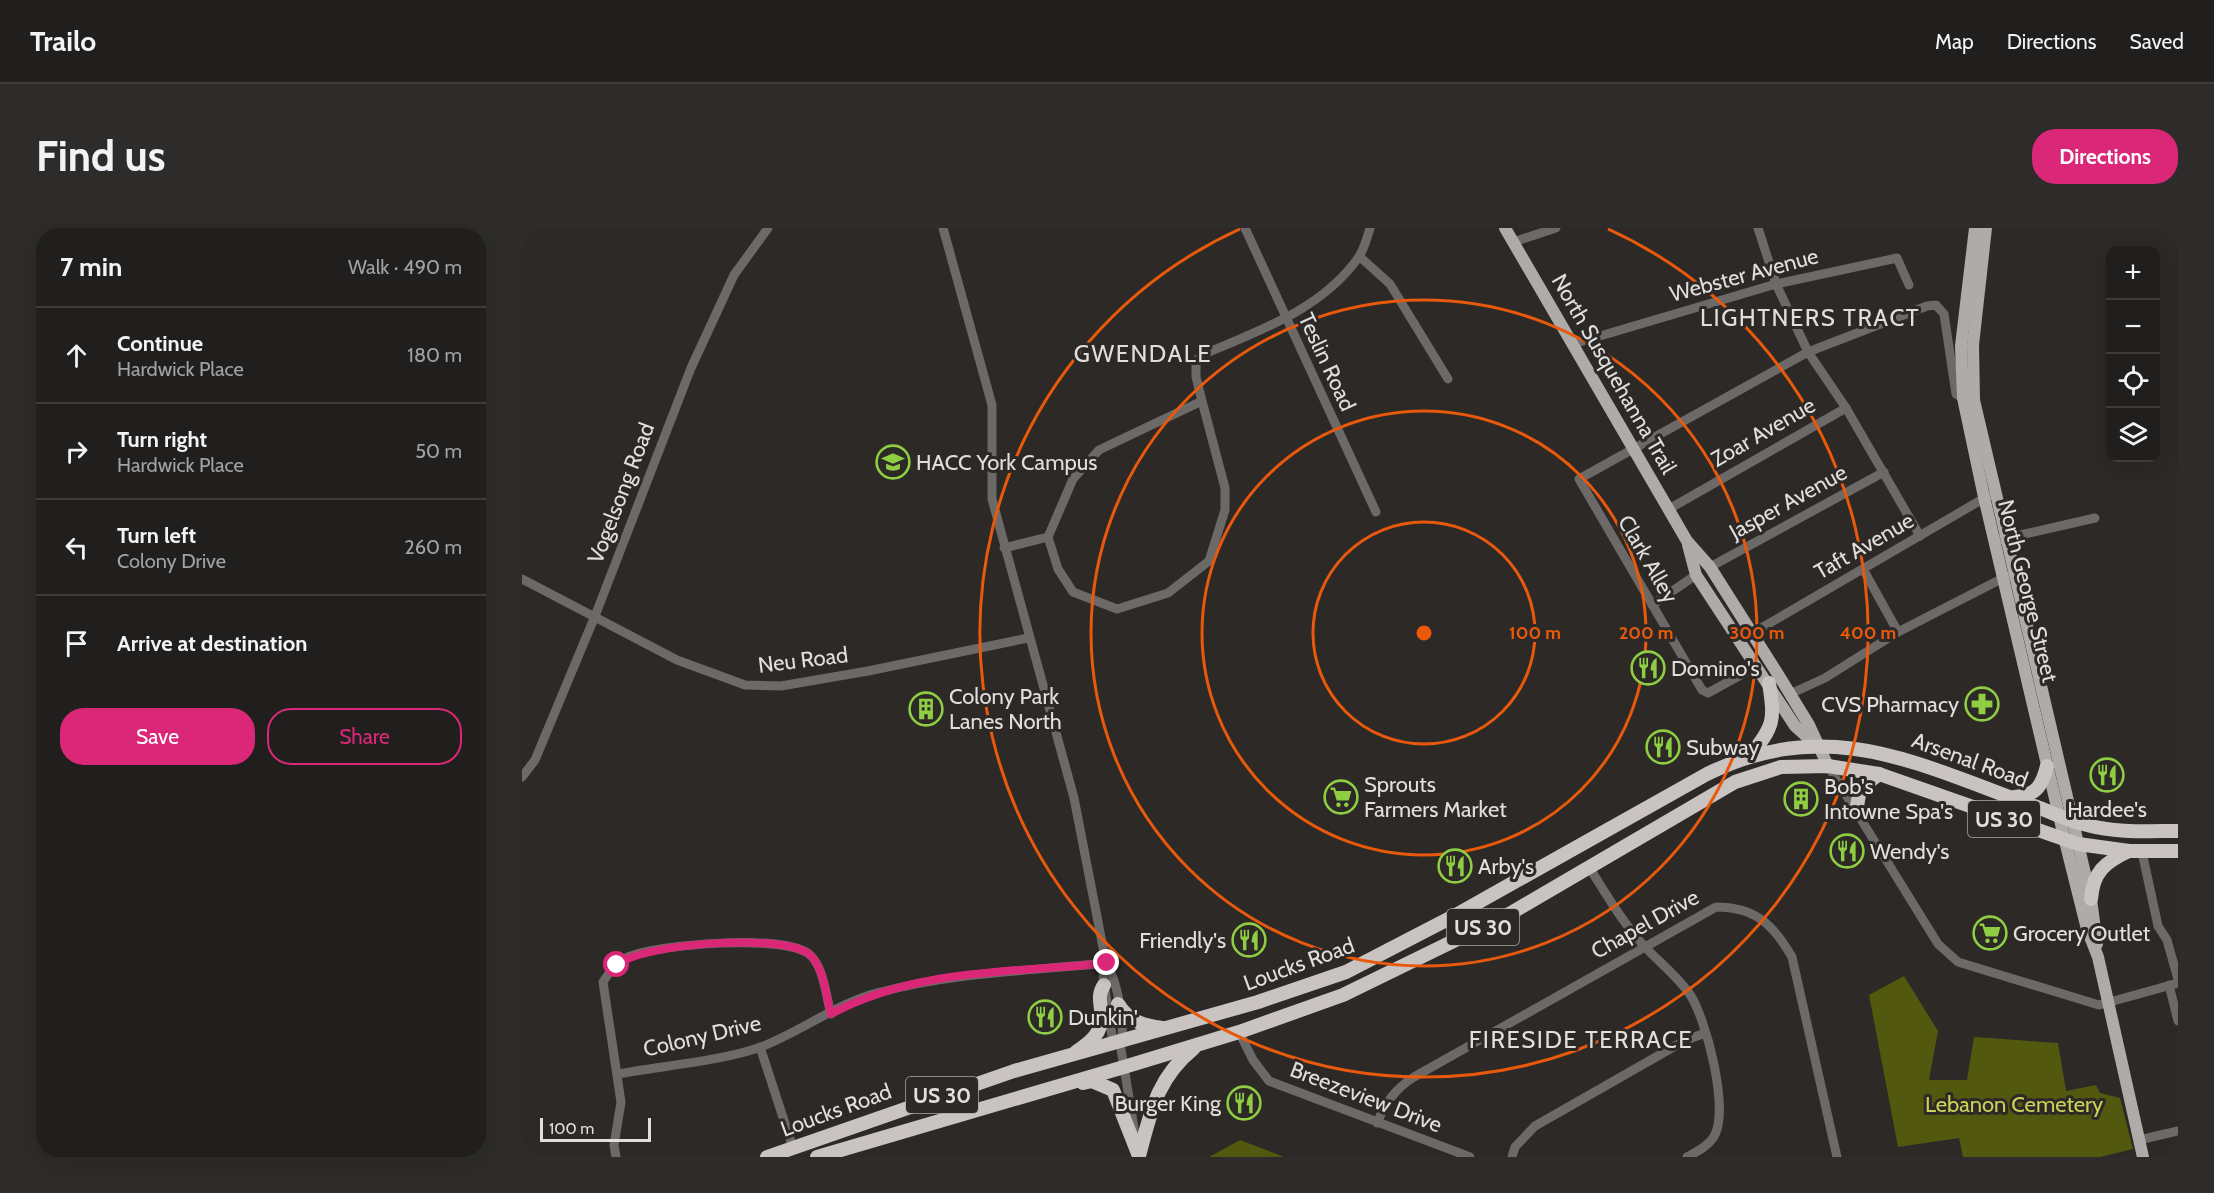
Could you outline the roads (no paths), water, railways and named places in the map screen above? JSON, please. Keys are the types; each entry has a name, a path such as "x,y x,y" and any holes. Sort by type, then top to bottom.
{"highway":[{"path":"1750,756 1768,732 1774,714 1769,684"},
{"name":"Arsenal Road","path":"1816,745 1842,746 1889,754 2066,818 2114,829 2178,831"},
{"name":"Loucks Road","path":"766,1157 938,1096 1299,989 1370,960 1707,774 1750,756 1816,745"},
{"name":"Arsenal Road","path":"1828,766 1879,774 2071,843 2136,851 2178,851"},
{"name":"Loucks Road","path":"817,1157 1239,1032 1343,995 1511,913 1735,782 1781,767 1828,766"},
{"path":"2010,797 2025,797 2038,790 2048,766"},
{"path":"1856,812 1860,789 1879,774"},
{"path":"2091,899 2092,882 2107,861 2136,851"},
{"path":"1073,1055 1094,1037 1101,1023 1099,993 1104,985"},
{"path":"1118,1004 1125,1015 1135,1021 1167,1029"},
{"path":"1139,1156 1164,1080 1174,1064 1199,1044"},
{"path":"1048,1088 1067,1087 1092,1081 1108,1087 1125,1118 1139,1156"}],"main road":[{"name":"North Susquehanna Trail","path":"1505,228 1687,541 1710,567 1790,694 1809,725 1816,745 1828,766"},
{"name":"North George Street","path":"1975,228 1961,346 1963,398 1984,497 2015,574 2087,929 2098,957"},
{"name":"North George Street","path":"1986,228 1973,345 1974,399 1996,493 2002,577 2048,766 2066,818"},
{"name":"North Susquehanna Trail","path":"1687,541 1696,575 1795,726 1816,745"},
{"name":"North George Street","path":"2071,843 2091,899 2098,957 2143,1157"}],"street":[{"name":"Vogelsong Road","path":"522,777 535,760 595,616 664,434 715,315 734,275 768,228"},
{"path":"943,228 992,405 992,499 1028,638 1074,798 1107,963 1113,974 1124,1032 1120,1043 1139,1156"},
{"name":"Teslin Road","path":"1245,228 1376,512"},
{"path":"1202,401 1099,450 1073,478 1048,537 1058,569 1073,592 1117,609 1168,593 1209,561 1225,510 1225,488 1202,401 1196,361 1202,355 1285,319 1337,282 1360,257 1370,228"},
{"path":"1513,242 1556,228"},
{"path":"1758,228 1776,284 1808,352 1846,408 1920,536"},
{"path":"1360,257 1390,284 1448,379"},
{"name":"Webster Avenue","path":"1573,344 1776,284 1897,258 1909,285"},
{"path":"1633,448 1808,352 1917,309 1936,305 1944,314 1956,394 1963,398"},
{"name":"Zoar Avenue","path":"1668,509 1846,408"},
{"name":"Clark Alley","path":"1633,448 1579,479 1702,690 1708,693 1757,666"},
{"name":"Jasper Avenue","path":"1710,567 1884,472"},
{"name":"Taft Avenue","path":"1751,634 1984,497 1996,493"},
{"path":"2000,539 2095,518"},
{"path":"1004,548 1048,537"},
{"path":"1863,569 1898,632"},
{"path":"1790,694 1825,678 1898,632 2002,577 2015,574"},
{"path":"1652,605 1696,575"},
{"name":"Neu Road","path":"522,579 677,660 745,685 781,686 868,671 1028,638"},
{"path":"1828,766 1938,944 1946,954 1958,962 2099,1005 2175,982"},
{"path":"2136,851 2158,926 2167,940 2175,982 2178,1021"},
{"path":"1589,867 1644,946 1673,972 1690,994 1705,1033 1721,1104 1719,1124 1713,1138 1687,1157"},
{"name":"Chapel Drive","path":"1377,1123 1392,1095 1414,1077 1716,907 1750,911 1778,933 1792,957 1837,1157"},
{"path":"616,1157 614,1145 621,1102 603,982 611,970 625,958 642,952 706,944 785,945 801,949 813,957 831,1014"},
{"path":"1107,963 1102,976 1112,1036 1120,1043"},
{"name":"Colony Drive","path":"618,1074 760,1047 878,992 946,977 1107,963"},
{"name":"Breezeview Drive","path":"1239,1032 1253,1060 1269,1081 1470,1157"},
{"path":"1512,1157 1524,1137 1547,1118 1684,1041 1705,1033"},
{"path":"760,1047 793,1148"},
{"path":"2139,1140 2178,1131"}],"place":[{"name":"HACC York Campus","path":"893,462"},
{"name":"Domino's","path":"1648,668"},
{"name":"CVS Pharmacy","path":"1982,704"},
{"name":"Colony Park Lanes North","path":"926,709"},
{"name":"Subway","path":"1663,747"},
{"name":"Hardee's","path":"2107,775"},
{"name":"Sprouts Farmers Market","path":"1341,797"},
{"name":"Bob's Intowne Spa's","path":"1801,799"},
{"name":"Wendy's","path":"1847,851"},
{"name":"Arby's","path":"1455,866"},
{"name":"Grocery Outlet","path":"1990,933"},
{"name":"Friendly's","path":"1249,940"},
{"name":"Dunkin'","path":"1045,1017"},
{"name":"Burger King","path":"1244,1103"}],"district":[{"name":"LIGHTNERS TRACT","path":"1810,317"},
{"name":"GWENDALE","path":"1143,353"},
{"name":"FIRESIDE TERRACE","path":"1581,1039"}],"park label":[{"name":"Lebanon Cemetery","path":"2014,1104"}]}
